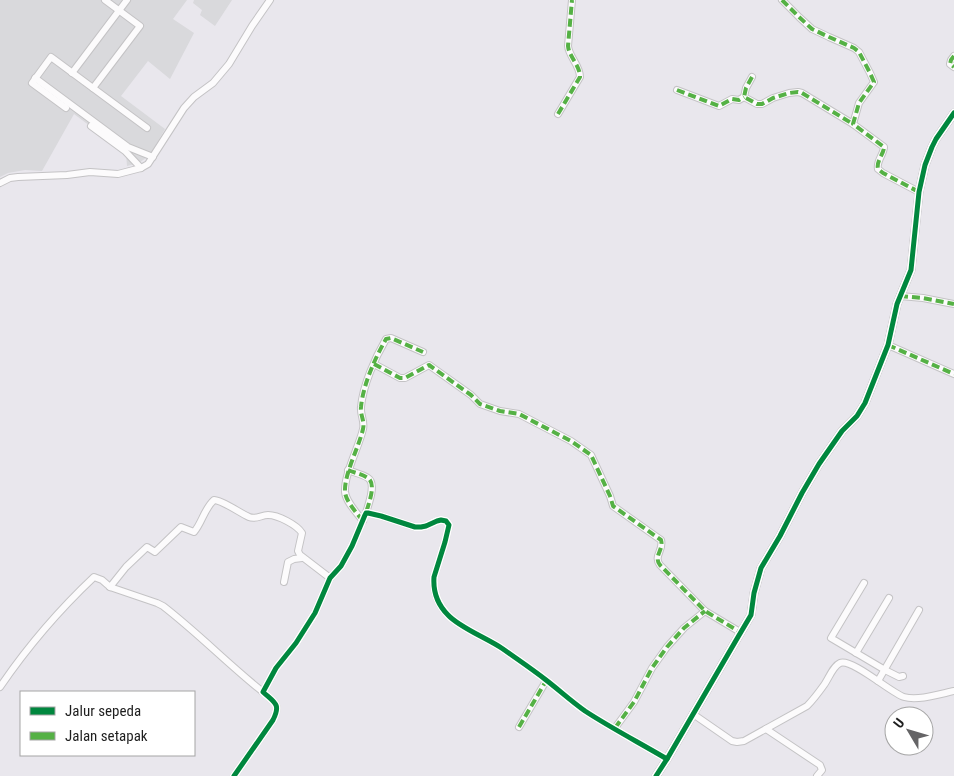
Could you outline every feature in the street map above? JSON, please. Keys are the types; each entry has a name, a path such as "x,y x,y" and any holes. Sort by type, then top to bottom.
{"street":[{"path":"93,88 140,26 105,0"},
{"path":"72,73 127,0"},
{"path":"0,183 10,178 18,177 67,176 90,172 118,174 141,168 148,164 184,108 194,97 213,83 229,64 270,0"},
{"path":"558,114 580,77 568,46 572,0"},
{"path":"782,0 812,28 854,48 870,72 874,82 859,103 853,124"},
{"path":"954,56 950,64 954,67"},
{"path":"66,108 32,83 51,57 147,128"},
{"path":"35,78 128,147 153,157"},
{"path":"677,90 719,106 732,99 739,100 744,97 746,88 752,78"},
{"path":"744,97 756,104 762,104 777,96 802,93 883,145 884,150 877,166 881,171 919,192"},
{"path":"656,776 750,618 761,568 802,494 819,464 839,435 863,408 888,344 900,296 912,264 919,192 926,165 932,147 954,114"},
{"path":"91,126 125,151 141,168"},
{"path":"900,296 954,304"},
{"path":"363,520 349,502 345,494 345,487 348,470 363,429 363,421 360,415 362,399 374,364 384,341 388,338 423,352"},
{"path":"888,344 953,371"},
{"path":"374,364 400,378 405,378 429,365 471,395 480,404 500,411 519,414 571,441 591,455 613,506 661,540 657,562 705,611 740,632"},
{"path":"263,692 276,668 296,643 310,620 330,578 341,566 348,554 366,513 372,483 369,478 348,470"},
{"path":"110,587 126,567 147,547 155,552 181,527 194,532 214,500 218,500 254,519 269,515 296,526 302,533 298,551 300,555 330,578"},
{"path":"366,513 421,528 436,520 448,522 447,534 434,577 436,595 443,610 456,622 497,645 584,710 667,759"},
{"path":"284,582 288,562 302,558"},
{"path":"0,687 23,654 66,604 94,577 102,580 110,587 163,606 277,706 278,711 273,720 234,776"},
{"path":"864,583 831,637 885,670 899,677 903,676"},
{"path":"856,653 889,598"},
{"path":"878,680 920,610"},
{"path":"615,728 634,702 652,668 667,647 684,628 705,611"},
{"path":"693,714 732,741 737,742 749,739 807,706 840,663 850,664 907,697 918,698 954,691"},
{"path":"519,728 546,681"},
{"path":"766,729 820,765 822,770 818,776"}],"shaded area":[{"path":"0,0 187,0 173,19 194,33 170,79 148,61 121,96 165,129 150,155 139,163 127,166 126,153 74,114 42,171 25,170 8,173 0,177"},
{"path":"194,0 232,0 215,26 200,15 202,10 193,3"}],"marked path":[{"path":"558,114 580,77 568,46 572,0"},
{"path":"782,0 812,29 859,52 874,82 859,103 853,124 884,147 878,163 878,169 919,192"},
{"path":"954,56 950,64 954,67"},
{"path":"752,77 744,97 757,104 762,104 789,93 798,92 853,124"},
{"path":"677,90 719,106 732,99 739,100 744,97"},
{"path":"900,296 954,304"},
{"path":"363,521 346,496 345,485 363,429 361,407 367,381 386,339 391,338 423,352"},
{"path":"888,345 954,374"},
{"path":"374,364 400,378 405,378 429,365 471,395 480,404 500,411 519,414 571,441 591,455 613,506 661,540 662,544 658,556 660,565 705,611 740,632"},
{"path":"348,470 371,481 372,490 366,513"},
{"path":"615,728 634,702 652,668 667,647 684,628 705,611"},
{"path":"519,727 546,681"}],"cycle path":[{"path":"656,776 751,615 754,593 761,568 802,493 842,431 857,416 865,403 888,345 897,304 911,270 919,192 925,165 936,139 954,113"},
{"path":"234,776 275,715 276,704 263,692 276,668 296,643 315,613 330,578 341,566 366,513 415,527 426,526 441,520 446,521 449,525 434,577 435,593 444,611 459,624 503,649 585,711 667,759"}]}
